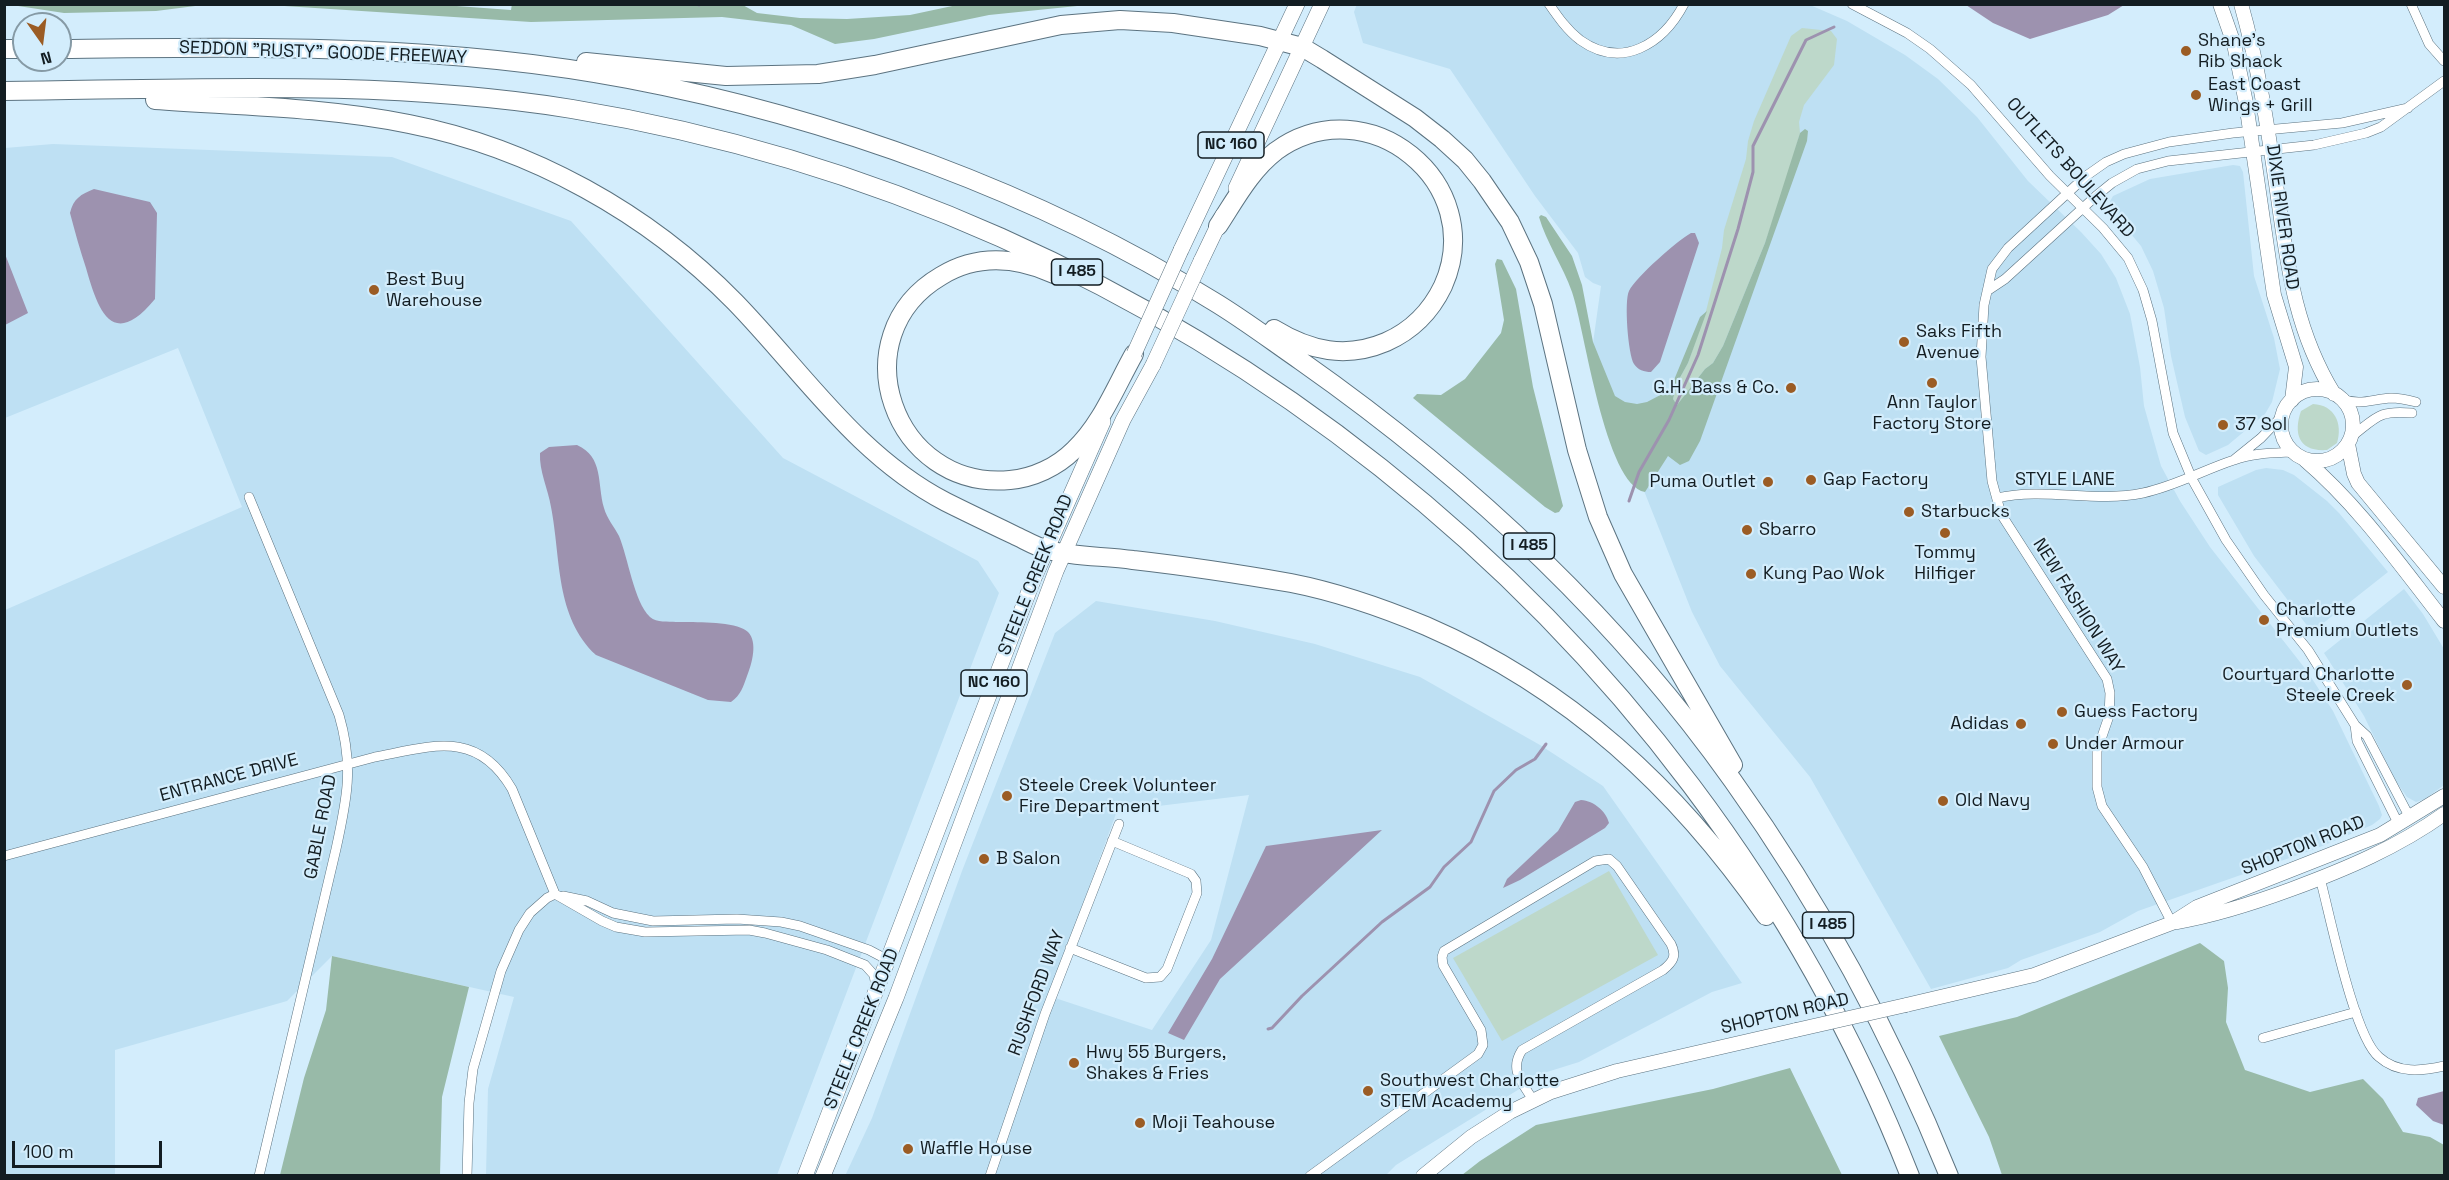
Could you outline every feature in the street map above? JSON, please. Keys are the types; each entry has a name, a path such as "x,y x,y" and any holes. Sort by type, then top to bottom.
{"highway":[{"path":"422,53 612,63 685,73 763,77 818,74 856,68 1033,30 1120,20 1173,23 1280,41 1302,47 1415,118 1442,139 1471,167 1506,215 1536,282 1577,450 1598,517 1610,546 1644,612 1783,854"},
{"name":"SEDDON \"RUSTY\" GOODE FREEWAY","path":"72,49 219,47 422,53 527,63 621,77 680,89 802,121 883,147 1018,200 1119,249 1214,301 1378,417 1466,489 1528,544 1644,667 1731,778 1830,928 1905,1072 1949,1176"},
{"name":"SEDDON \"RUSTY\" GOODE FREEWAY","path":"4,91 286,88 389,90 477,97 570,109 654,124 813,166 899,195 994,233 1084,275 1220,353 1327,425 1458,530 1502,571 1598,670 1690,783 1753,875 1845,1030 1880,1102 1910,1176"},
{"path":"37,91 282,108 407,123 487,145 555,173 635,219 703,272 735,302 854,435 890,467 925,491 1045,550 1298,584 1403,617 1458,640 1531,681 1590,723 1627,754 1706,837 1765,914 1880,1102"},
{"path":"1214,301 1263,323 1305,346 1337,352 1364,349 1393,338 1420,319 1439,294 1446,279 1453,245 1448,208 1434,179 1423,165 1396,144 1368,133 1352,130 1321,131 1289,143 1275,152 1252,175 1218,226"},
{"path":"1134,354 1095,424 1073,452 1044,471 1015,480 972,478 936,462 907,435 894,408 886,373 892,338 899,319 923,288 945,273 971,263 985,261 1013,260 1038,267 1220,353"}],"main road":[{"name":"STEELE CREEK ROAD","path":"805,1176 1045,550 1181,250 1297,4"},
{"name":"STEELE CREEK ROAD","path":"824,1176 909,964 1023,656 1065,553 1123,420 1153,365 1322,4"},
{"path":"909,964 903,961 902,953 919,908 943,816"},
{"path":"853,1103 876,1018 892,978 893,969 888,960"}],"street":[{"path":"1549,4 1563,24 1581,41 1598,48 1616,51 1637,49 1653,42 1674,22 1684,4"},
{"name":"OUTLETS BOULEVARD","path":"1852,4 1907,33 1951,66 1985,99 2067,194 2120,247 2139,279 2152,321 2173,433 2192,478 2226,540 2264,595 2308,650 2355,725 2367,736 2404,821"},
{"name":"DIXIE RIVER ROAD","path":"2220,4 2234,44 2251,132 2274,295 2295,367 2292,400"},
{"name":"DIXIE RIVER ROAD","path":"2241,4 2253,45 2271,149 2288,270 2299,321 2308,345 2338,397"},
{"path":"2412,4 2429,44 2445,61"},
{"path":"1987,291 2006,279 2112,183 2146,166 2314,145 2366,133 2381,127 2445,81"},
{"name":"NEW FASHION WAY","path":"2172,923 2143,867 2102,806 2097,787 2097,752 2109,716 2110,693 2107,679 2001,514 1992,481 1981,357 1983,318 1992,269 2001,256 2067,194 2096,169 2124,154 2169,142 2342,123 2408,108"},
{"path":"2416,402 2396,398 2368,403 2351,403 2317,389 2308,391 2292,400 2282,416 2283,436 2299,455 2336,486 2353,505 2445,621"},
{"path":"2338,397 2352,416 2349,441 2354,474 2358,483 2445,587"},
{"path":"2299,455 2324,460 2341,452 2349,441 2382,414 2389,411 2412,413"},
{"name":"STYLE LANE","path":"1997,498 2028,494 2117,497 2143,493 2192,478 2235,459 2261,438 2282,416"},
{"name":"STYLE LANE","path":"2235,459 2299,455"},
{"name":"GABLE ROAD","path":"249,497 339,715 349,764 342,822 259,1176"},
{"name":"OUTLETS BOULEVARD","path":"2355,725 2357,741 2404,821"},
{"name":"ENTRANCE DRIVE","path":"4,856 349,764 444,745 459,747 485,757 495,764 512,789 555,894"},
{"name":"SHOPTON ROAD","path":"2172,923 2197,907 2352,847 2404,821 2445,796"},
{"name":"SHOPTON ROAD","path":"1423,1176 1471,1137 1533,1100 1566,1086 1617,1071 2034,975 2172,923 2243,907 2320,878 2384,851 2445,814"},
{"path":"2404,821 2371,848 2325,868 2320,873 2320,878 2356,1012 2371,1049 2388,1064 2407,1070 2420,1071 2445,1066"},
{"name":"RUSHFORD WAY","path":"990,1176 1045,1014 1119,824"},
{"path":"1071,948 1146,978 1160,977 1167,969 1193,904 1198,887 1191,874 1112,841"},
{"path":"1310,1176 1478,1054 1483,1045 1481,1030 1443,965 1444,951 1595,861 1609,859 1617,866 1671,944 1675,952 1674,958 1663,970 1522,1050 1516,1064 1517,1071 1533,1100"},
{"path":"467,1176 469,1103 473,1069 501,971 519,930 530,913 547,898 555,894 577,898 613,913 653,921 737,919 781,922 800,926 869,950 888,960"},
{"path":"555,894 616,927 661,933 749,930 817,947 865,965 874,975 877,989"},
{"path":"2263,1038 2356,1012"}],"shaded area":[{"name":"Charlotte Premium Outlets","path":"1357,4 1810,5 1847,21 1905,55 1938,79 1977,117 2028,181 2101,254 2116,278 2130,314 2140,367 2144,406 2161,466 2180,501 2210,547 2307,671 2333,711 2379,806 2382,815 2380,819 2372,825 2315,849 2138,911 2100,932 2021,960 2008,968 1931,989 1810,777 1720,666 1692,612 1591,357 1601,286 1585,277 1578,253 1535,196 1450,69 1363,43 1354,12"},
{"path":"1966,5 2124,5 2108,15 2030,39 1993,23"},
{"path":"53,144 392,157 571,221 783,458 978,561 999,593 777,1175 486,1175 488,1089 514,997 332,956 287,1001 115,1050 115,1175 5,1175 5,610 242,507 178,348 5,418 5,148"},
{"path":"2233,165 2240,166 2243,172 2254,276 2274,338 2280,369 2272,402 2265,414 2228,445 2206,455 2199,451 2185,417 2171,356 2164,308 2153,271 2141,246 2110,209 2109,203 2113,196 2150,179"},
{"path":"94,189 150,202 157,213 155,299 128,322 117,323 109,319 102,310 91,284 70,213 78,198"},
{"path":"1691,233 1695,233 1699,243 1660,362 1651,372 1644,371 1634,364 1630,350 1627,316 1629,291 1658,259"},
{"path":"5,254 28,313 4,325"},
{"path":"577,445 586,450 596,464 605,512 619,536 640,601 650,617 663,621 735,626 743,628 751,636 753,653 751,665 741,690 731,702 708,700 596,655 583,640 566,605 551,507 540,460 540,453 549,447"},
{"path":"2266,468 2283,470 2294,475 2327,501 2388,572 2312,632 2254,556 2218,495 2218,487 2256,470"},
{"path":"2404,589 2423,614 2444,649 2444,785 2425,799 2416,802 2407,797 2395,780 2364,716 2324,653"},
{"path":"1096,601 1215,621 1315,644 1420,677 1540,745 1603,786 1742,983 1712,992 1579,1062 1547,1072 1396,1165 1386,1175 845,1176 872,1118 962,871 1055,633","holes":["1249,795 1211,940 1152,1030 1049,996 1117,811"]},
{"path":"1581,800 1590,802 1602,811 1609,823 1605,828 1503,888 1507,879 1558,831 1575,802"},
{"path":"1382,830 1220,979 1184,1040 1168,1033 1212,959 1266,846"},
{"path":"2444,1091 2444,1125 2433,1121 2416,1105 2418,1098"}],"green space":[{"path":"5,4 203,4 156,11 57,12"},
{"path":"512,4 741,4 757,13 800,18 847,19 910,15 957,5 1087,5 989,15 874,39 835,44 791,25 722,17 531,22 269,5 443,5 511,10"},
{"path":"1802,28 1831,31 1837,39 1834,65 1804,105 1799,122 1800,133 1784,189 1765,243 1723,346 1713,363 1705,369 1677,405 1673,399 1677,383 1688,363 1706,311 1722,248 1724,230 1746,159 1754,121 1791,36"},
{"path":"1805,129 1808,131 1807,141 1700,441 1689,461 1680,465 1668,456 1645,492 1631,483 1619,463 1608,436 1598,404 1572,292 1539,217 1541,215 1546,217 1572,256 1582,285 1593,342 1615,396 1625,402 1637,404 1647,402 1668,391 1700,317 1707,311 1688,363 1677,383 1673,399 1677,405 1705,369 1713,363 1723,346 1765,243 1800,133"},
{"path":"1497,259 1502,260 1516,289 1533,387 1563,506 1559,512 1555,513 1413,398 1417,394 1441,395 1465,379 1501,333 1504,320 1495,264"},
{"path":"2313,404 2327,408 2336,417 2338,423 2337,443 2327,450 2318,450 2304,445 2298,434 2301,411"},
{"path":"1609,871 1658,955 1502,1041 1453,958"},
{"path":"2200,943 2224,961 2228,988 2226,1022 2245,1070 2310,1092 2363,1079 2383,1099 2403,1132 2430,1137 2444,1145 2444,1175 2002,1175 1989,1137 1939,1036 2017,1017"},
{"path":"332,956 469,987 442,1097 440,1175 280,1175 304,1078 326,1010"},
{"path":"1790,1068 1842,1175 1462,1175 1536,1125 1713,1089"}],"waterway":[{"path":"1629,501 1639,472 1669,420 1698,355 1738,229 1753,172 1753,146 1806,40 1834,27"},
{"path":"1268,1029 1272,1028 1302,996 1382,922 1430,887 1444,867 1471,842 1494,791 1516,770 1535,759 1546,744"}],"place":[{"name":"Shane's Rib Shack","path":"2186,51"},
{"name":"East Coast Wings + Grill","path":"2196,95"},
{"name":"Best Buy Warehouse","path":"374,290"},
{"name":"Saks Fifth Avenue","path":"1904,342"},
{"name":"Ann Taylor Factory Store","path":"1932,383"},
{"name":"G.H. Bass & Co.","path":"1791,388"},
{"name":"37 Sol","path":"2223,425"},
{"name":"Gap Factory","path":"1811,480"},
{"name":"Puma Outlet","path":"1768,482"},
{"name":"Starbucks","path":"1909,512"},
{"name":"Sbarro","path":"1747,530"},
{"name":"Tommy Hilfiger","path":"1945,533"},
{"name":"Kung Pao Wok","path":"1751,574"},
{"name":"Charlotte Premium Outlets","path":"2264,620"},
{"name":"Courtyard Charlotte Steele Creek","path":"2407,685"},
{"name":"Guess Factory","path":"2062,712"},
{"name":"Adidas","path":"2021,724"},
{"name":"Under Armour","path":"2053,744"},
{"name":"Steele Creek Volunteer Fire Department","path":"1007,796"},
{"name":"Old Navy","path":"1943,801"},
{"name":"B Salon","path":"984,859"},
{"name":"Hwy 55 Burgers, Shakes & Fries","path":"1074,1063"},
{"name":"Southwest Charlotte STEM Academy","path":"1368,1091"},
{"name":"Moji Teahouse","path":"1140,1123"},
{"name":"Waffle House","path":"908,1149"}]}
